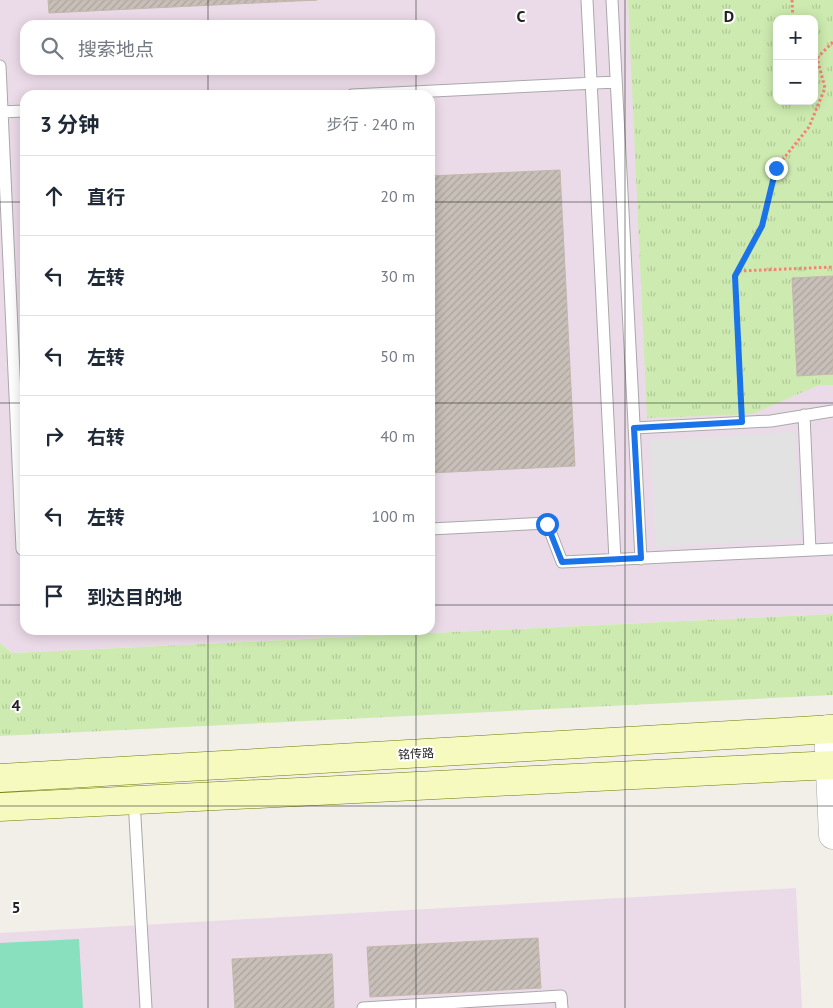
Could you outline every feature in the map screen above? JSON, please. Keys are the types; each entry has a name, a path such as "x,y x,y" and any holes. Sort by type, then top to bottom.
{"main road":[{"name":"铭传路","path":"0,778 831,729"},
{"path":"0,807 832,765"}],"street":[{"path":"831,729 833,835"}],"lane":[{"path":"587,0 615,560"},
{"path":"612,0 641,558"},
{"path":"0,66 20,507"},
{"path":"435,91 616,82"},
{"path":"1,112 20,111"},
{"path":"634,428 771,421 833,410"},
{"path":"804,416 810,550"},
{"path":"435,529 547,524 562,562 833,548"},
{"path":"134,800 146,1008"},
{"path":"363,1008 561,996 562,1008"}],"path":[{"path":"792,0 793,15"},
{"path":"818,54 833,42"},
{"path":"742,422 735,276 762,226 776,168 809,127 825,88 817,60"},
{"path":"738,271 833,267"}],"shaded area":[{"path":"0,0 833,0 833,614 435,633 435,90 20,90 20,635 391,635 12,653 0,643"},
{"path":"795,432 801,539 656,547 650,440"},
{"path":"796,888 802,1008 0,1008 0,933"}],"green space":[{"path":"628,0 833,0 833,385 819,385 752,414 647,418"},
{"path":"833,614 833,695 0,736 0,643 12,653 391,635 435,635 435,633"},
{"path":"79,939 83,1008 0,1008 0,943"}],"building":[{"path":"48,0 317,0 49,13"},
{"path":"560,170 575,466 435,473 435,176"},
{"path":"833,276 833,374 797,376 792,278"},
{"path":"538,938 541,988 370,997 367,947"},
{"path":"332,954 334,1008 235,1008 232,959"}],"route":[{"path":"547,524 562,562 641,558 634,428 742,422 735,276 762,226 776,168"}]}
